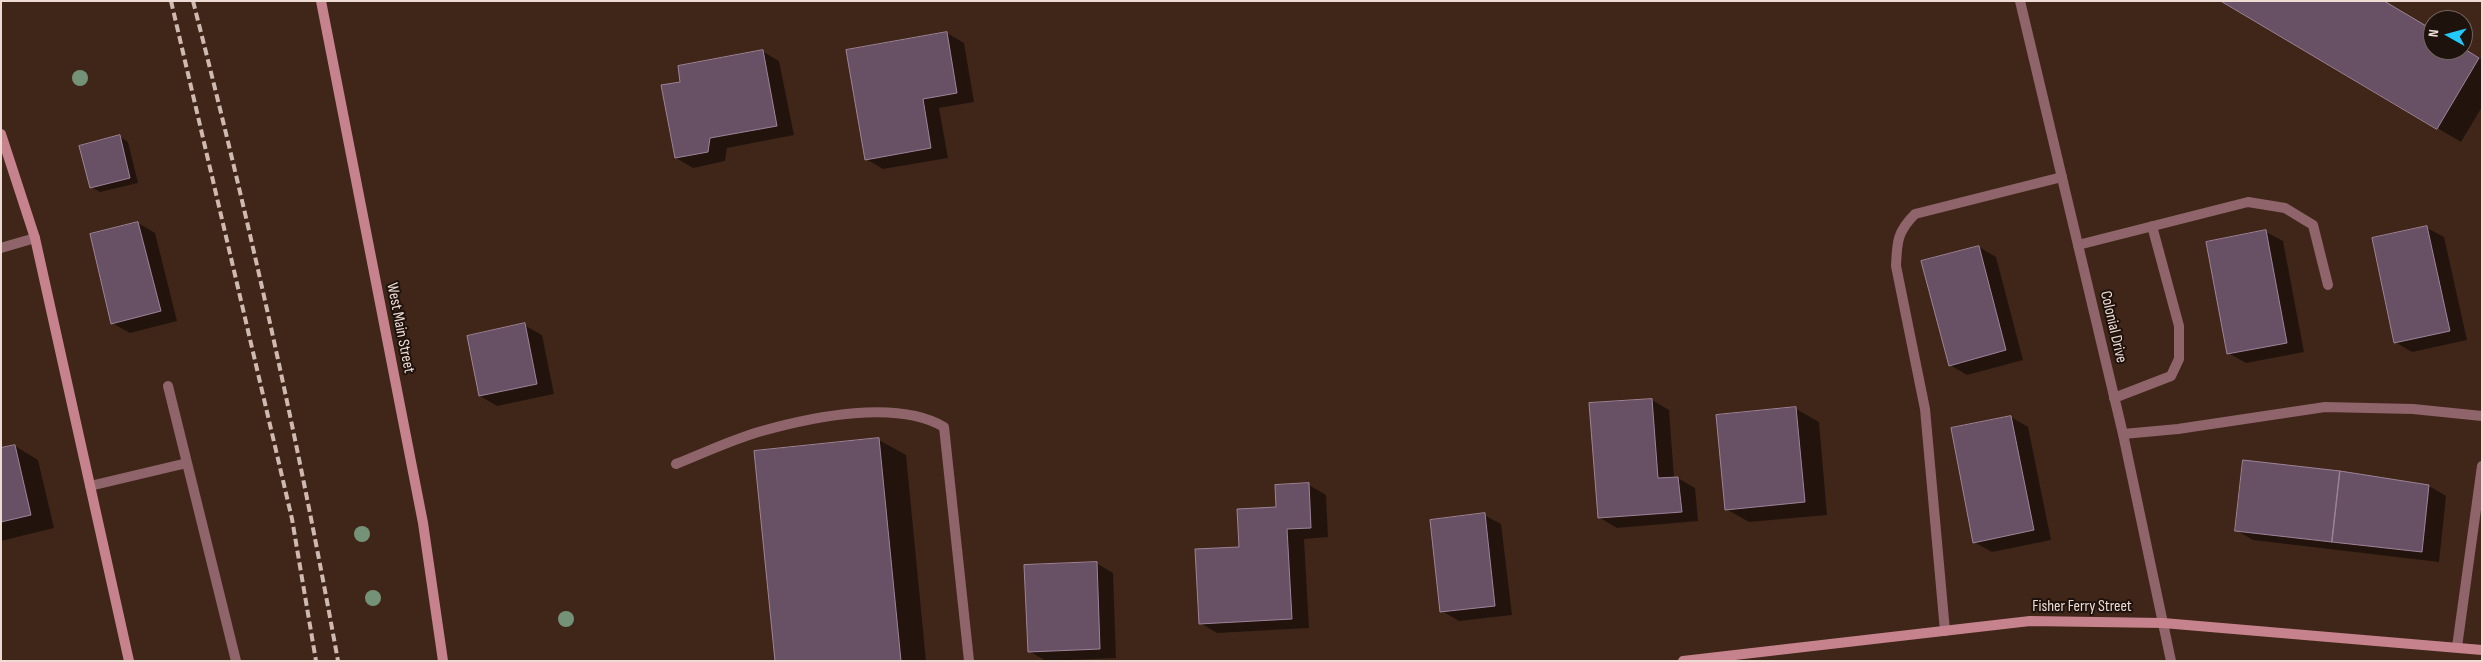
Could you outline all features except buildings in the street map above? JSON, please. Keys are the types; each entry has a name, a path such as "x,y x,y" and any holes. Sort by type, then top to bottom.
{"street":[{"name":"West Main Street","path":"321,1 423,523 443,661"},
{"name":"Colonial Drive","path":"2020,1 2123,434 2171,661"},
{"path":"1,134 35,238 129,661"},
{"path":"1945,631 1925,409 1896,266 1897,244 1902,227 1915,214 2062,177"},
{"path":"2078,245 2248,202 2285,208 2313,225 2328,286"},
{"path":"2114,398 2172,376 2179,359 2179,326 2152,226"},
{"path":"1,248 35,238"},
{"path":"168,386 236,661"},
{"path":"2123,434 2178,429 2325,407 2412,409 2482,416"},
{"path":"676,464 761,432 824,418 875,412 932,419 944,427 969,661"},
{"path":"90,486 187,462"},
{"path":"2457,647 2482,466"},
{"name":"Fisher Ferry Street","path":"1683,661 2030,621 2163,623 2482,650"}],"railway":[{"path":"171,1 292,519 316,661"},
{"path":"193,1 234,165 272,330 323,578 338,661"}]}
